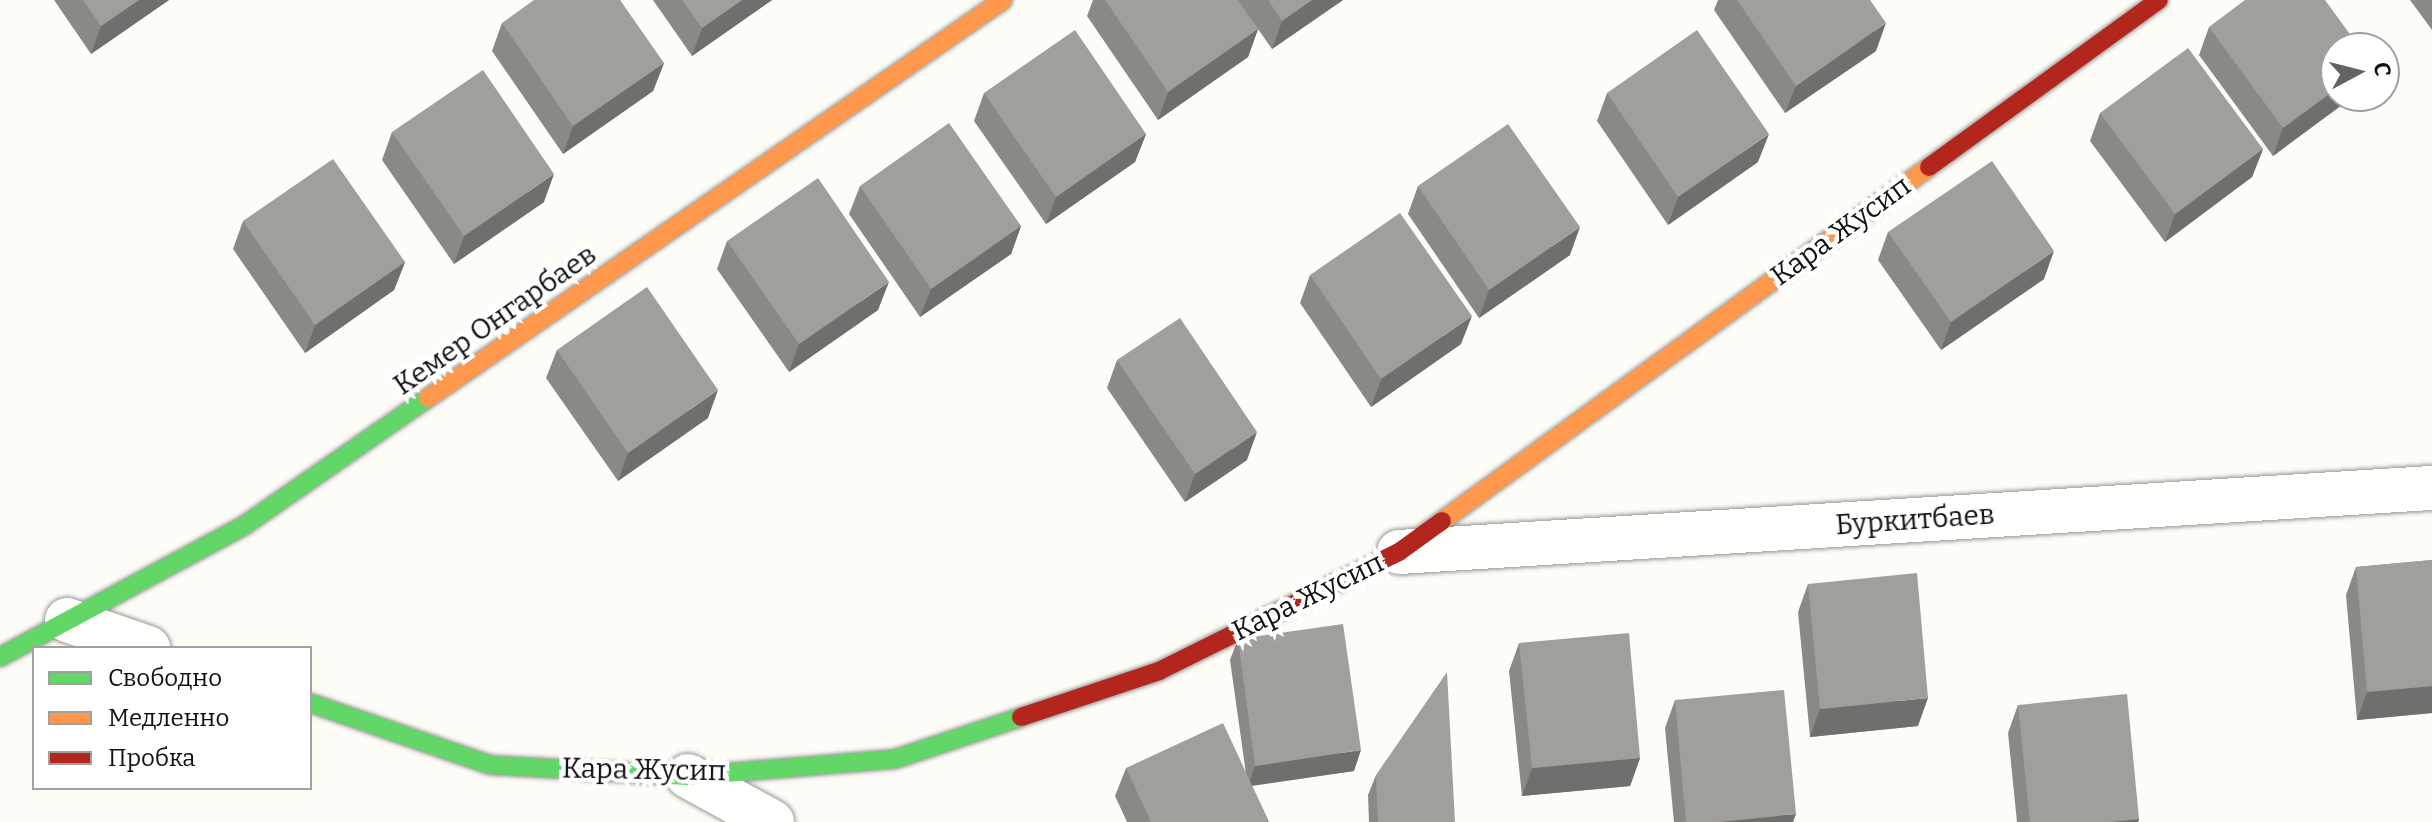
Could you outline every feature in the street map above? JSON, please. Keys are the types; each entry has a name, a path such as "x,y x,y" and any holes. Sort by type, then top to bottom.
{"street":[{"name":"Кемер Онгарбаев","path":"0,657 245,525 1003,0"},
{"name":"Кара Жусип","path":"312,704 490,765 688,776 895,759 1159,671 1399,552 2159,0"},
{"name":"Буркитбаев","path":"1399,552 2432,488"},
{"path":"67,620 142,646"},
{"path":"688,776 772,822"}],"building":[{"path":"83,0 139,0 101,26"},
{"path":"534,0 620,0 664,63 573,126 502,23"},
{"path":"682,0 742,0 702,28"},
{"path":"1105,0 1238,0 1258,29 1168,92"},
{"path":"1268,0 1312,0 1282,21"},
{"path":"1737,0 1870,0 1886,23 1796,86"},
{"path":"2245,0 2325,0 2348,32 2320,32 2320,101 2283,128 2209,27"},
{"path":"1075,30 1146,134 1056,197 984,93"},
{"path":"1697,30 1769,134 1678,197 1607,93"},
{"path":"2188,48 2263,149 2175,214 2100,113"},
{"path":"483,70 554,174 464,236 392,132"},
{"path":"949,123 1021,226 931,289 860,186"},
{"path":"1508,124 1580,227 1489,290 1418,186"},
{"path":"333,159 405,262 315,325 243,221"},
{"path":"1992,161 2054,251 1951,322 1888,232"},
{"path":"818,178 889,282 799,344 727,241"},
{"path":"1400,213 1472,316 1381,379 1310,275"},
{"path":"647,287 718,390 628,453 557,350"},
{"path":"1180,318 1257,432 1195,474 1117,360"},
{"path":"2432,560 2432,686 2367,692 2356,567"},
{"path":"1917,573 1928,698 1820,709 1808,584"},
{"path":"1343,624 1361,750 1255,766 1238,639"},
{"path":"1629,633 1640,758 1532,768 1519,643"},
{"path":"1447,672 1455,822 1378,822 1376,775"},
{"path":"1784,690 1796,814 1686,822 1675,700"},
{"path":"2127,694 2139,819 2030,822 2018,705"},
{"path":"1223,723 1269,822 1151,822 1126,768"}],"traffic: fast":[{"path":"0,657 245,525 428,398"},
{"path":"312,704 490,765 688,776 895,759 1021,717"}],"traffic: slow":[{"path":"428,398 1003,0"},
{"path":"1442,521 1929,167"}],"traffic: jam":[{"path":"1929,167 2159,0"},
{"path":"1021,717 1159,671 1399,552 1442,521"}]}
